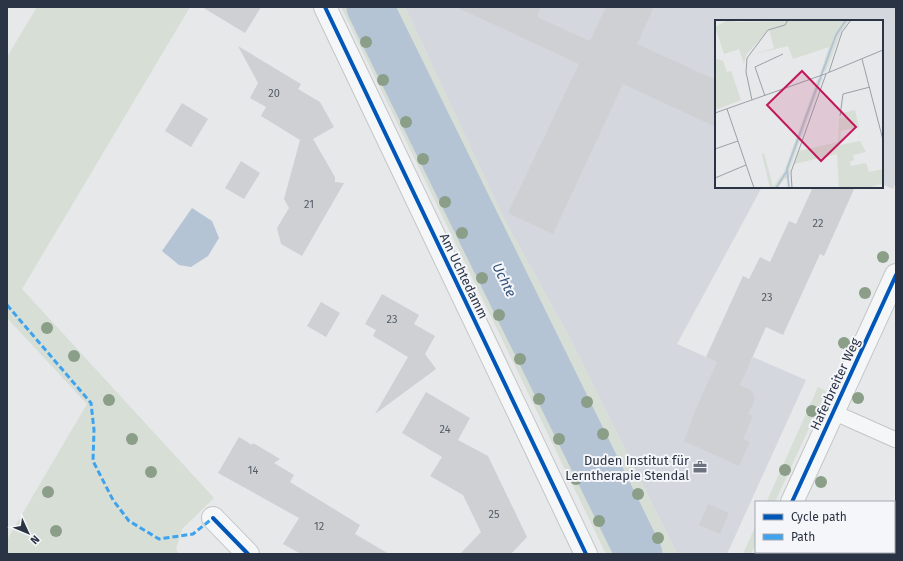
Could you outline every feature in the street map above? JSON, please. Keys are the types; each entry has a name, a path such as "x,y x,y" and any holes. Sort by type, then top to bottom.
{"street":[{"name":"Am Uchtedamm","path":"325,7 586,554"},
{"name":"Haferbreiter Weg","path":"792,501 896,275"},
{"path":"214,518 248,554"}],"lane":[{"path":"833,412 896,440"}],"shaded area":[{"path":"37,7 190,7 22,289 214,498 182,529 176,549 179,554 7,554 7,540 87,404 7,318 7,57"},
{"path":"341,7 405,7 504,219 572,342 677,554 606,554"},
{"path":"405,7 896,7 896,182 893,189 883,184 883,20 715,20 715,188 761,188 677,344 744,374 753,357 806,380 727,554 677,554 572,342 504,219"},
{"path":"818,387 826,391 775,501 767,501"},
{"path":"755,527 755,545 751,554 743,554"}],"water":[{"path":"192,208 212,221 219,238 208,256 191,267 179,265 162,251"}],"building":[{"path":"202,7 261,7 245,33"},
{"path":"456,7 541,7 537,17 590,41 606,7 654,7 637,44 715,80 715,127 623,84 553,234 508,213 579,64"},
{"path":"238,46 301,84 298,89 320,102 334,127 313,139 335,177 335,182 344,183 302,256 281,244 277,228 289,208 284,199 300,140 261,116 266,107 250,98 258,83"},
{"path":"182,103 208,119 191,147 165,131"},
{"path":"241,161 260,173 244,199 225,188"},
{"path":"813,188 855,188 824,256 820,254 783,335 766,327 740,385 751,390 755,399 748,414 753,416 743,439 750,442 739,466 684,441 695,411 717,362 706,357 743,276 749,279 760,257 770,262 789,221 796,224"},
{"path":"382,294 419,315 414,324 435,336 425,354 436,369 375,414 408,357 373,336 376,330 365,324"},
{"path":"321,302 340,313 326,337 307,326"},
{"path":"426,392 470,418 458,440 488,456 527,537 511,554 460,554 481,532 463,495 430,476 442,457 402,433"},
{"path":"239,437 252,445 253,443 280,459 274,463 294,475 290,482 360,525 355,534 389,554 301,554 283,544 299,518 218,473"},
{"path":"708,504 729,513 720,534 699,525"}],"waterway":[{"name":"Uchte","path":"370,7 639,554"}],"marked path":[{"path":"7,305 91,403 94,430 93,461 113,500 129,521 159,539 193,534 213,518"}],"cycle path":[{"path":"325,7 586,554"},
{"path":"792,501 896,275"},
{"path":"213,518 248,554"}],"place":[{"name":"Duden Institut für Lerntherapie Stendal","path":"700,467"}]}
